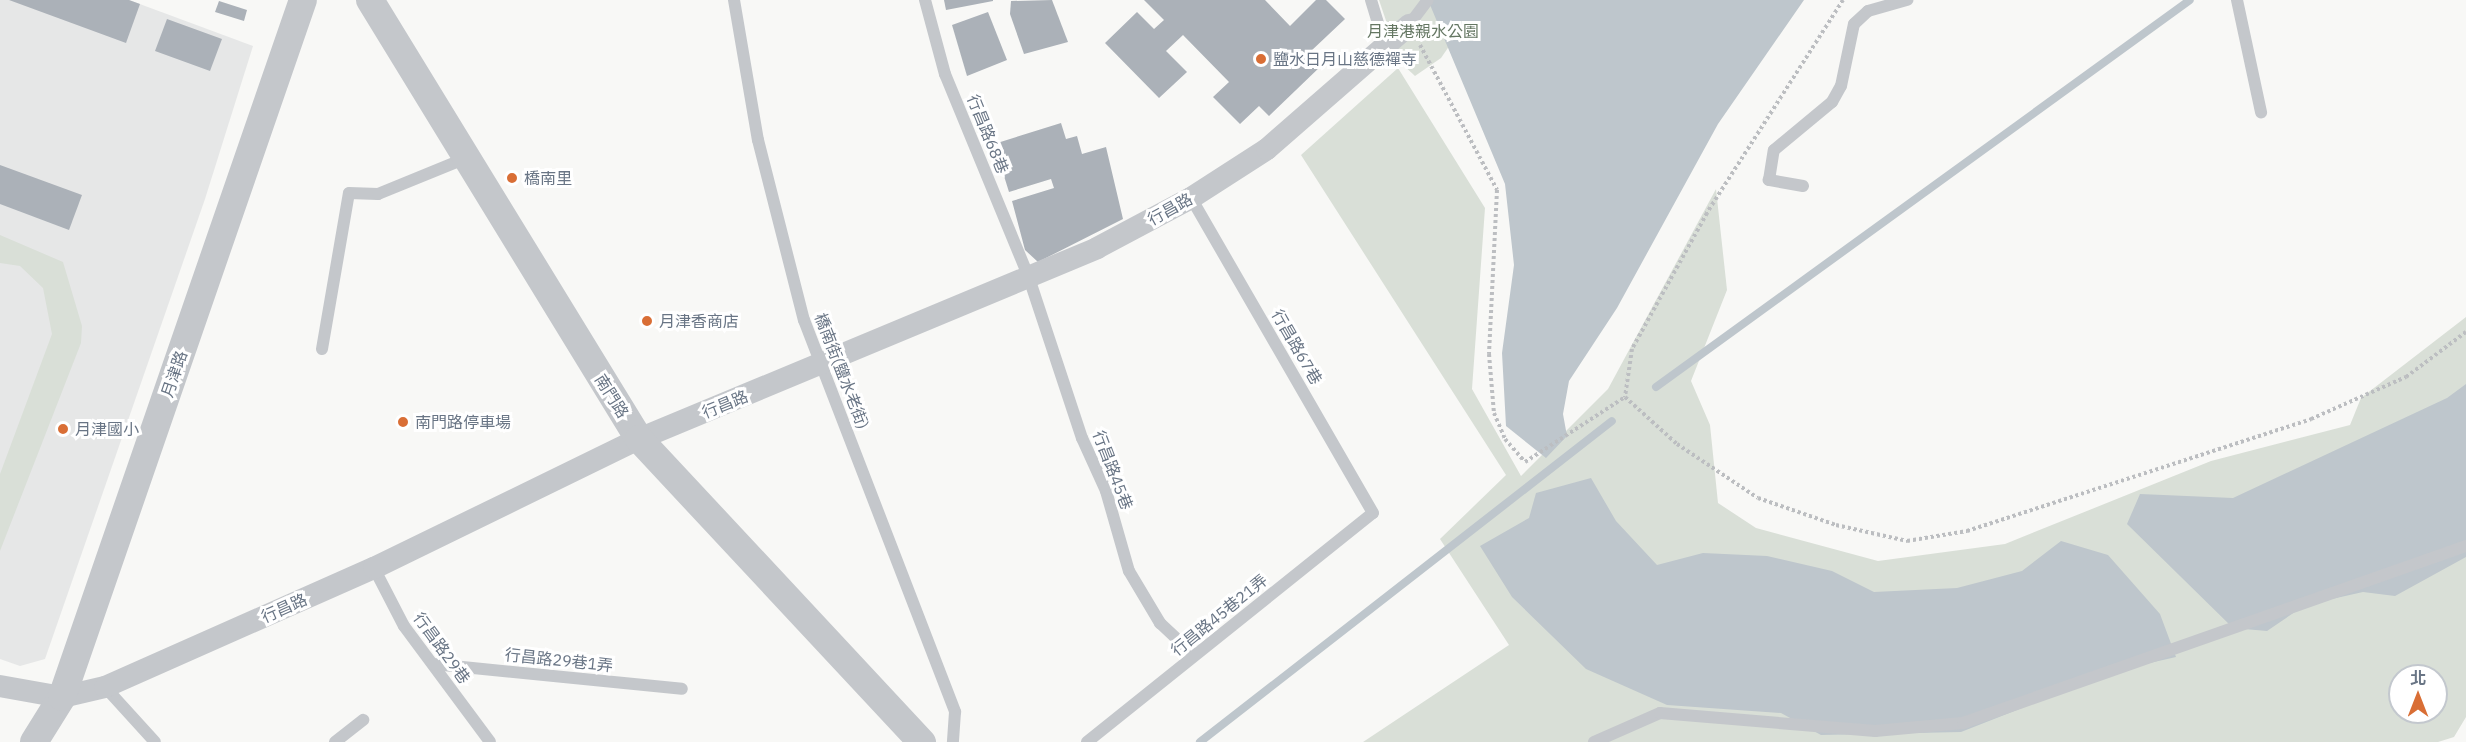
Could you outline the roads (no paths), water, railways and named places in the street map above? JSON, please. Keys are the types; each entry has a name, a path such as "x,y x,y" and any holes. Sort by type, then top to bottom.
{"street":[{"name":"月津路","path":"34,742 62,697 303,0"},
{"name":"南門路","path":"370,0 639,439 922,742"},
{"name":"行昌路","path":"0,686 62,697 105,687 374,568 639,439 1029,278 1191,198 1267,149 1409,25"}],"lane":[{"name":"橋南街(鹽水老街)","path":"734,0 758,140 804,320 955,712 953,742"},
{"name":"行昌路68巷","path":"925,0 945,74 1029,278"},
{"path":"1371,0 1385,46"},
{"path":"1409,25 1428,0"},
{"path":"1803,186 1769,180 1773,150 1832,102 1841,86 1854,24 1868,11 1907,0"},
{"path":"2237,0 2261,112"},
{"path":"322,349 349,193 378,194 466,158"},
{"name":"行昌路67巷","path":"1191,198 1373,513"},
{"name":"行昌路45巷","path":"1029,278 1082,438 1106,491 1129,571 1160,623 1194,655"},
{"name":"行昌路45巷21弄","path":"1087,742 1373,513"},
{"path":"1594,742 1660,712 1875,731 1963,723 2466,546"},
{"name":"行昌路29巷","path":"374,568 404,626 490,742"},
{"name":"行昌路29巷1弄","path":"433,664 682,689"},
{"path":"105,687 155,742"},
{"path":"335,742 363,720"}],"waterway":[{"path":"1656,387 2190,0"},
{"path":"1200,742 1612,421"}],"place":[{"name":"鹽水日月山慈德禪寺","path":"1261,59"},
{"name":"橋南里","path":"512,178"},
{"name":"月津香商店","path":"647,321"},
{"name":"南門路停車場","path":"403,422"},
{"name":"月津國小","path":"63,429"}],"park label":[{"name":"月津港親水公園","path":"1423,31"}]}
